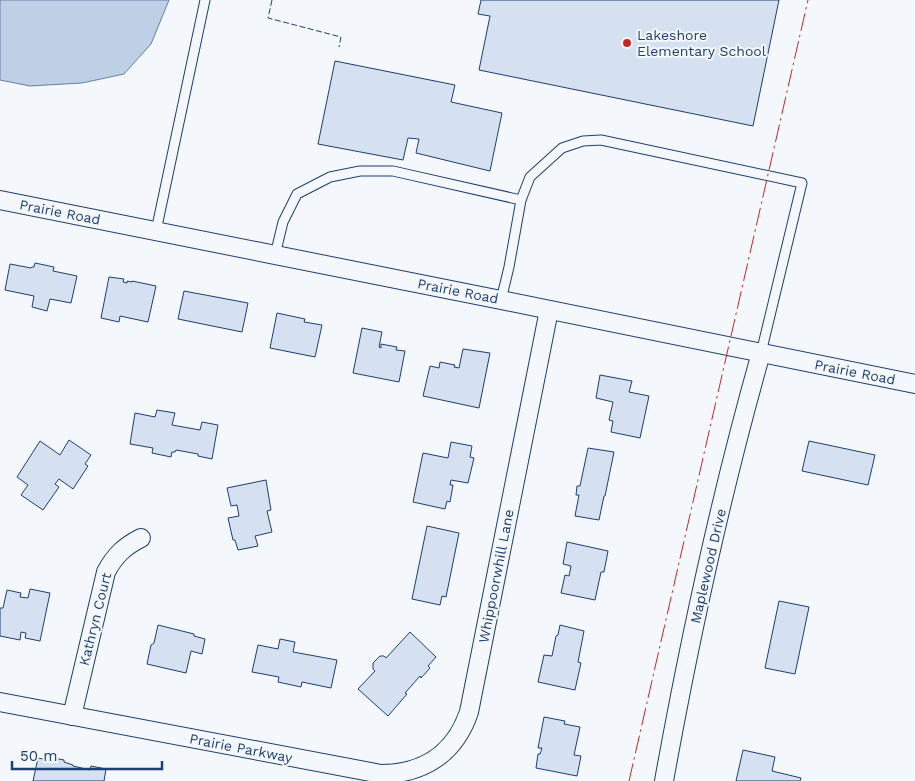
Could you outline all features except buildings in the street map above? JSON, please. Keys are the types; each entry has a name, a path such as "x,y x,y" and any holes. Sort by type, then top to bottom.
{"street":[{"name":"Prairie Road","path":"0,200 915,384"},
{"name":"Whippoorwhill Lane","path":"364,771 381,774 398,773 426,765 445,752 465,723 469,712 549,310"},
{"name":"Maplewood Drive","path":"664,781 677,708 704,583 762,353"},
{"name":"Kathryn Court","path":"72,716 106,572 114,558 122,550 141,538"},
{"name":"Prairie Parkway","path":"0,702 364,771"}],"lane":[{"path":"156,231 205,0"},
{"path":"501,300 521,200 530,177 562,148 583,140 601,140 802,183 762,353"},
{"path":"275,255 283,222 298,194 330,177 360,171 393,171 521,200"}],"water":[{"path":"0,0 169,0 151,44 124,74 82,83 30,86 0,80"}],"fence":[{"path":"272,0 268,18 341,37 339,47"}],"power":[{"path":"629,781 808,0"}],"place":[{"name":"Lakeshore Elementary School","path":"627,43"}]}
